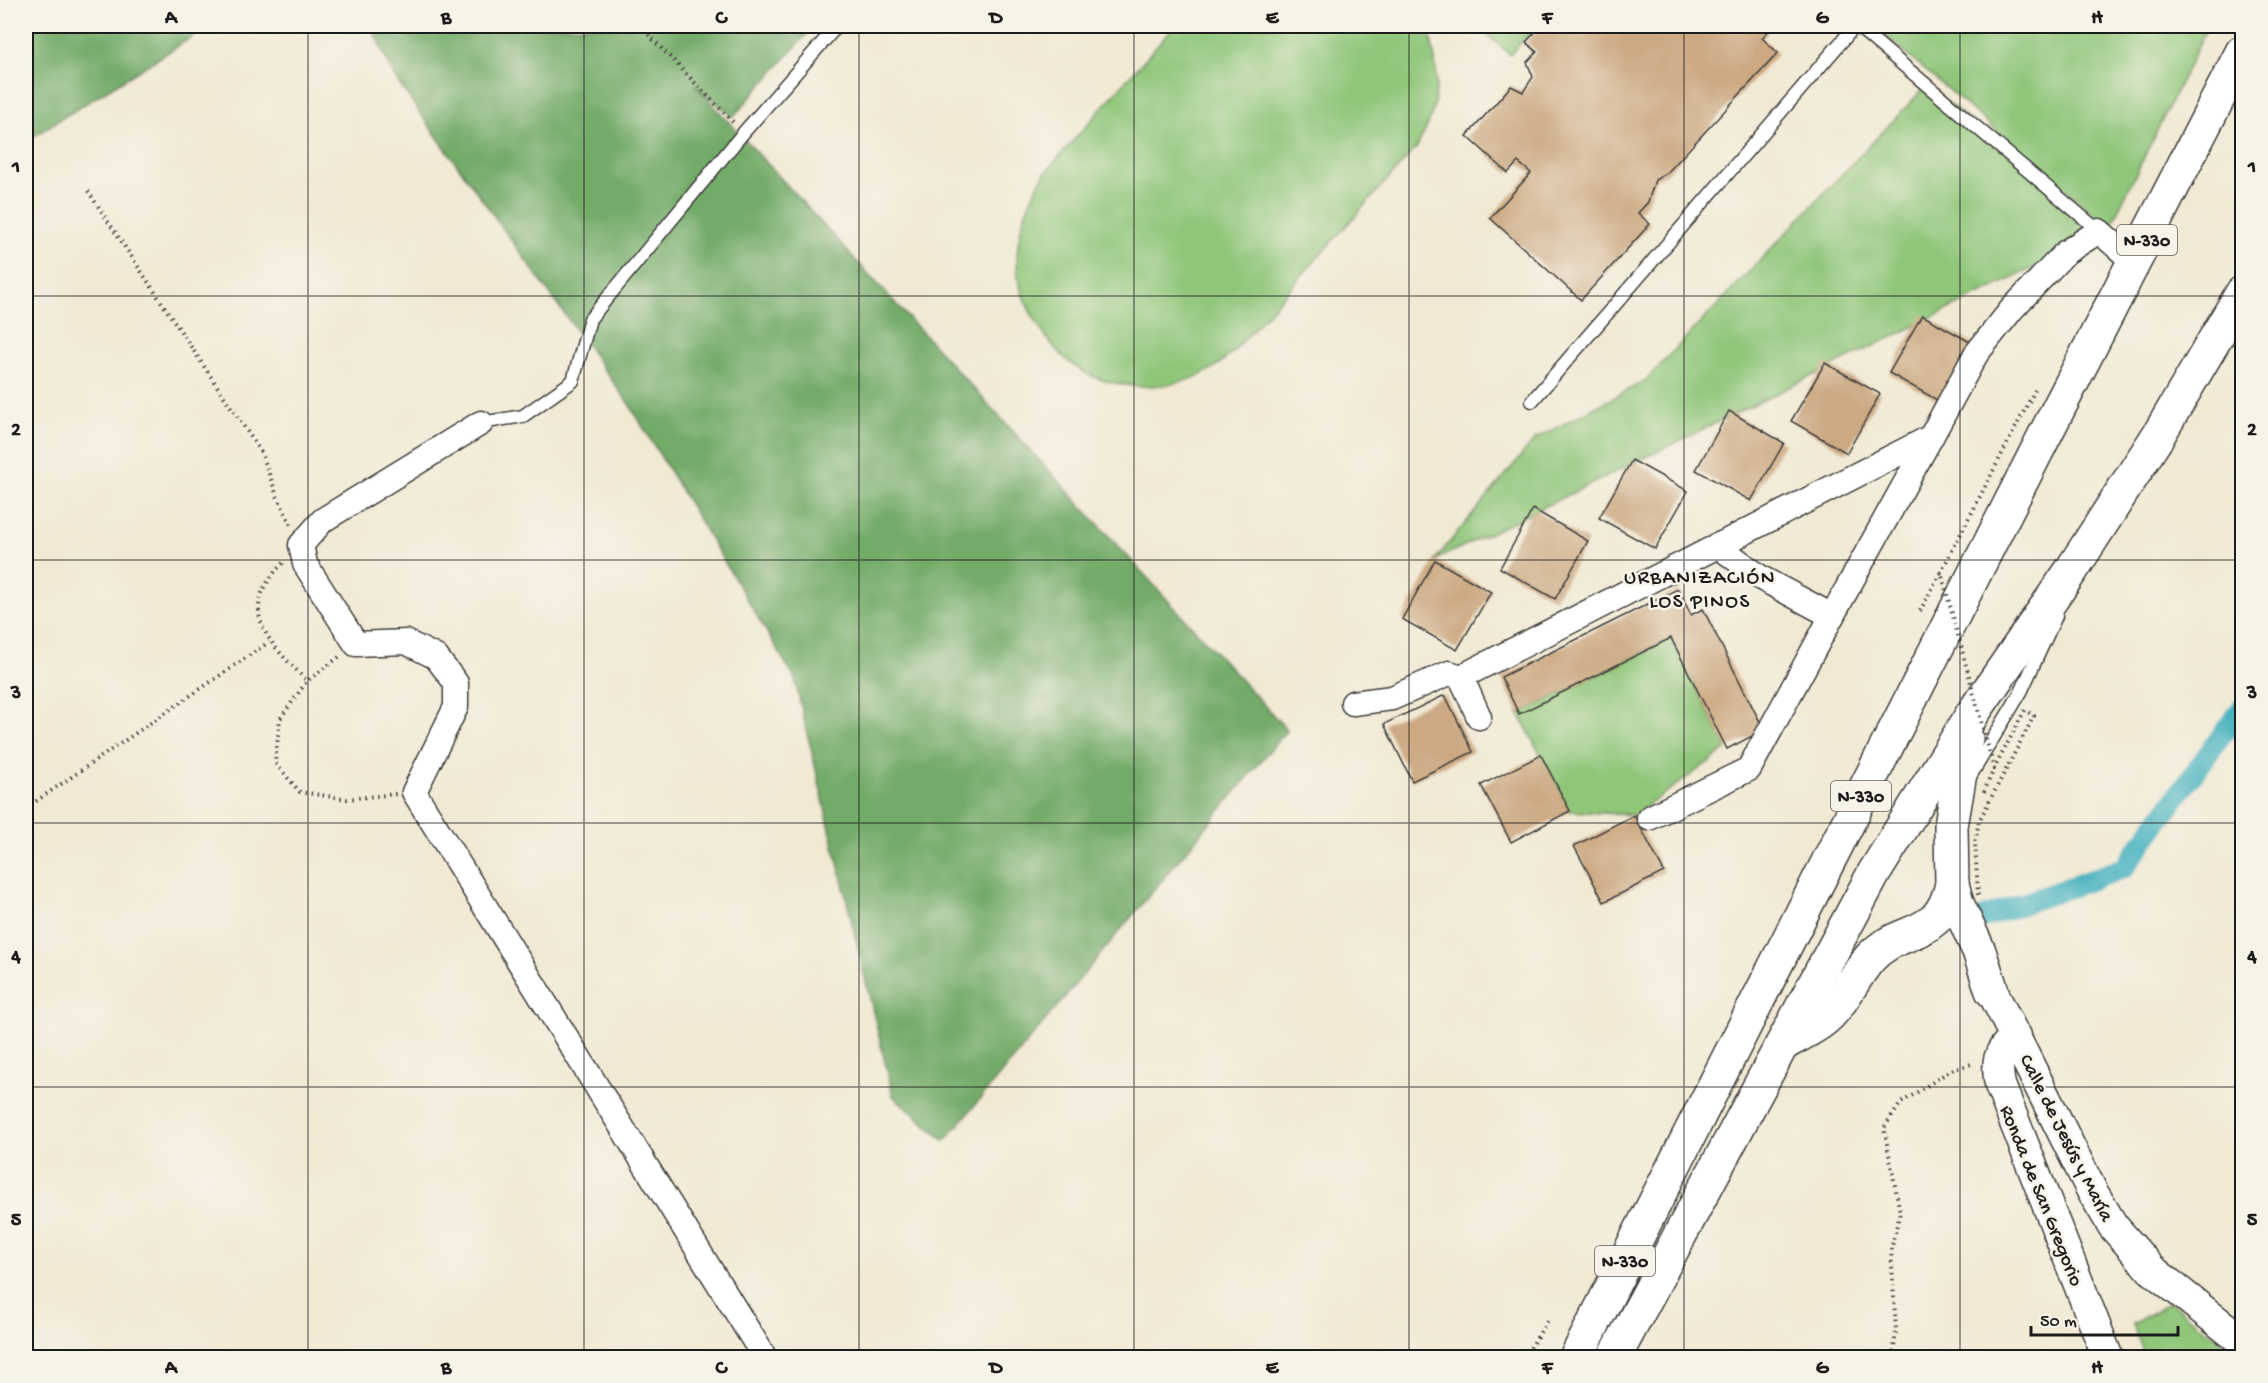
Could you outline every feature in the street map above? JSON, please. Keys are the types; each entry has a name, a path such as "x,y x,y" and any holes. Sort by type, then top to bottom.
{"highway":[{"path":"2049,427 2124,253 2239,26"},
{"name":"N-330","path":"1576,1358 2242,52"},
{"name":"N-330","path":"1614,1358 1874,873 1973,713 2071,571 2158,436 2242,293"},
{"path":"1973,713 1963,748 1968,800 1950,844 1965,890 1957,903 1979,951 1992,991"},
{"path":"1781,1046 1830,1015 1871,957 1893,941 1912,935 1940,914 1947,902 1965,890"},
{"path":"1912,935 1931,936 1946,941 1958,949 1971,961 1992,991"},
{"path":"1555,1358 1627,1223 1674,1165"}],"street":[{"path":"1649,818 1749,769 1976,354 2005,318 2066,252 2098,231 2124,253"},
{"path":"482,423 323,520 301,545 305,564 356,644 406,642 436,657 456,683 456,707 414,792 765,1358"},
{"path":"1353,703 1392,698 1449,673 1461,677 1931,437"},
{"path":"1717,545 1761,578 1832,616"},
{"path":"1461,677 1479,717"},
{"name":"Calle de Jesús y María","path":"1992,991 2092,1191 2113,1226 2151,1269 2242,1341"},
{"path":"1997,1061 2006,1044 2016,1036"},
{"name":"Ronda de San Gregorio","path":"1997,1061 2000,1085 2020,1140 2109,1358"}],"lane":[{"path":"482,423 523,416 573,381 590,319 744,132 837,26"},
{"path":"1532,401 1856,26 2098,231"},
{"path":"1968,800 2009,712 2040,655 2054,623 2071,571"}],"path":[{"path":"640,26 744,132"},
{"path":"88,191 262,454 277,496 301,545 268,578 258,608 269,642 307,681"},
{"path":"1920,611 2035,390"},
{"path":"1941,572 1994,769"},
{"path":"26,808 269,642"},
{"path":"356,644 307,681 280,719 275,763 300,792 347,799 414,792"},
{"path":"1965,890 1979,821 2034,716 2025,710 1994,769 1968,800"},
{"path":"1893,1358 1896,1330 1891,1250 1900,1212 1884,1128 1901,1102 1951,1070 1974,1063 1997,1061"},
{"path":"1524,1358 1549,1318"}],"green space":[{"path":"26,26 210,26 26,141"},
{"path":"371,26 814,26 733,117 695,85 1287,730 945,1141 893,1096 794,677 629,404 395,78"},
{"path":"1174,26 1427,26 1433,47 1436,91 1429,122 1417,147 1232,353 1215,367 1188,380 1157,386 1125,385 1096,378 1078,369 1048,340 1023,295 1018,277 1017,250 1022,223 1045,173"},
{"path":"1477,26 1536,26 1510,55"},
{"path":"1873,26 2208,26 2110,227"},
{"path":"1927,85 2099,231 2066,252 1435,560 1535,439 1645,381"},
{"path":"1671,638 1727,749 1634,815 1570,811 1519,714"},
{"path":"2170,1302 2242,1357 2145,1357 2133,1324"}],"building":[{"path":"1541,26 1773,26 1762,38 1778,53 1667,173 1655,180 1648,202 1638,213 1650,224 1581,300 1490,218 1531,173 1518,162 1508,173 1467,136 1511,86 1523,92 1533,77 1527,62 1537,52 1526,42"},
{"path":"1922,315 1977,346 1944,404 1889,373"},
{"path":"1825,363 1880,394 1847,453 1791,421"},
{"path":"1729,411 1784,443 1751,501 1696,470"},
{"path":"1632,460 1688,491 1655,549 1599,518"},
{"path":"1533,509 1588,541 1555,599 1500,568"},
{"path":"1435,560 1491,592 1457,650 1402,619"},
{"path":"1678,589 1691,615 1703,609 1764,730 1727,749 1671,638 1519,714 1501,677"},
{"path":"1445,695 1473,752 1412,781 1384,724"},
{"path":"1541,755 1570,811 1511,842 1481,785"},
{"path":"1634,815 1664,872 1604,902 1574,846"}],"waterway":[{"path":"1980,919 2124,868 2242,708"}],"district":[{"name":"URBANIZACIÓN LOS PINOS","path":"1700,588"}]}
